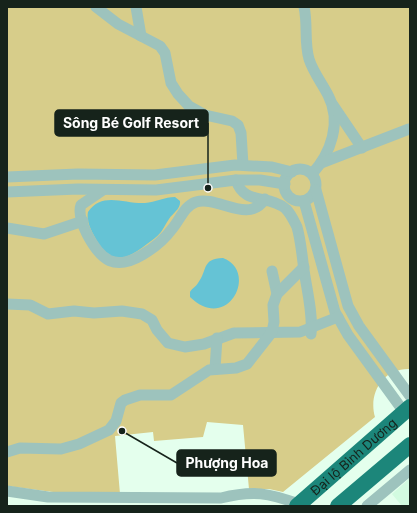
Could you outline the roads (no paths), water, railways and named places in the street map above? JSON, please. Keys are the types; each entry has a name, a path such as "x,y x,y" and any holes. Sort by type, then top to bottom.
{"highway":[{"name":"Đại lộ Bình Dương","path":"298,505 407,409"},
{"name":"Đại lộ Bình Dương","path":"338,506 410,445"}],"street":[{"path":"96,7 118,24 156,43 163,49 171,83 178,94 189,106 205,115 232,121 238,125 241,133 243,165"},
{"path":"136,7 141,36"},
{"path":"304,7 310,60 331,102 362,148"},
{"path":"312,174 321,163 328,150 333,135 334,115 331,102"},
{"path":"321,163 409,129"},
{"path":"7,177 78,174 155,175 243,165 272,167 292,172 304,170 312,174 316,181 316,190 348,306 359,326 410,396"},
{"path":"292,172 287,177 285,184 286,192 292,199 304,200 313,196 316,190"},
{"path":"7,192 171,188 236,180 260,180 285,184"},
{"path":"236,180 240,189 247,196 276,203 290,214 298,234 304,267 312,331"},
{"path":"103,190 81,205 80,210 83,222 88,234 104,257 113,262 123,264 157,245 192,204 205,201 244,210 253,209 265,200"},
{"path":"304,200 329,293 338,318 348,334 407,409"},
{"path":"7,228 44,234 83,222"},
{"path":"7,452 20,448 61,449 95,438 105,433 113,426 119,416 121,403 125,400 140,395 171,396 205,372 215,369 236,368 247,364 272,332 274,322 273,305 277,294 304,267"},
{"path":"272,271 277,294"},
{"path":"7,304 30,305 48,314 74,311 94,313 122,311 142,314 152,320 157,330 168,343 179,346 198,346 234,333 312,331 338,318"},
{"path":"215,369 217,338"},
{"path":"370,505 410,470"},
{"path":"7,490 56,497 221,498 243,493 272,495 298,505"}],"water":[{"path":"175,197 180,201 180,204 161,232 133,254 120,258 108,255 102,249 91,231 88,212 100,202 114,200 145,203"},
{"path":"223,258 233,265 238,275 238,286 234,296 227,304 216,308 204,306 190,297 190,292 201,278 208,263 211,260"}],"place":[{"name":"Sông Bé Golf Resort","path":"208,188"},
{"name":"Phượng Hoa","path":"122,431"}]}
